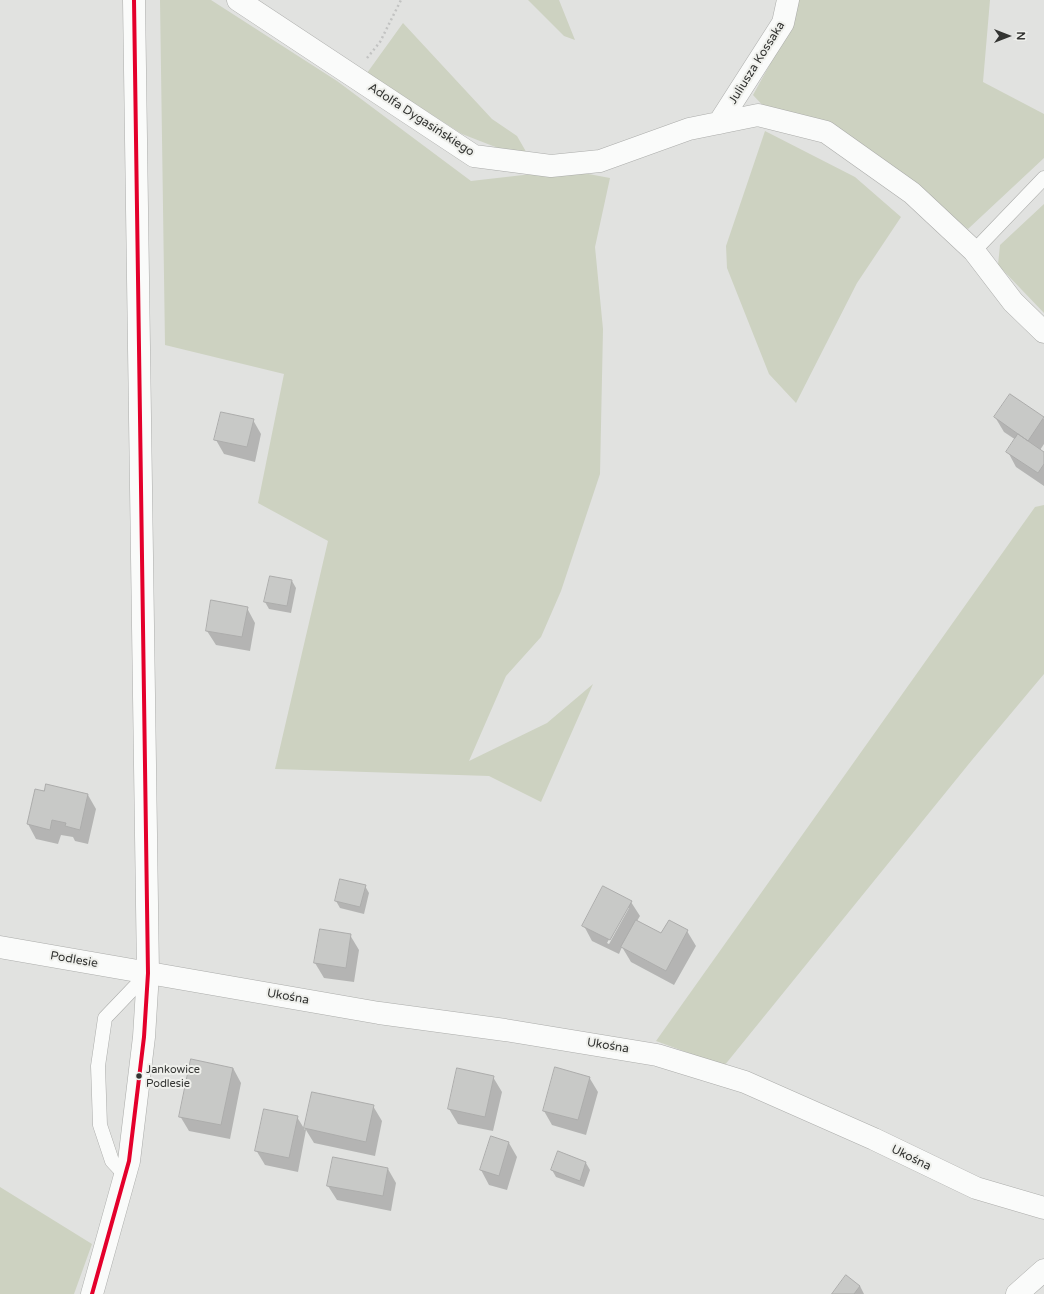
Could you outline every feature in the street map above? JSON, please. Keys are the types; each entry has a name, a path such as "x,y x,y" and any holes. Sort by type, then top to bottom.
{"street":[{"path":"92,1294 125,1175 133,1134 140,1078 148,972 134,0"},
{"name":"Adolfa Dygasińskiego","path":"238,0 474,156 551,166 600,161 689,130 758,115 826,132 912,193 974,251 1013,302 1044,332"},
{"name":"Juliusza Kossaka","path":"719,123 783,23 788,0"},
{"name":"Podlesie","path":"0,947 148,972"},
{"name":"Ukośna","path":"148,972 379,1013 505,1030 657,1055 745,1082 874,1139 976,1188 1044,1208"},
{"path":"1017,1294 1044,1270"}],"lane":[{"path":"974,251 1044,178"},
{"path":"125,1175 112,1161 100,1125 98,1066 105,1018 148,972"}],"path":[{"path":"354,76 380,42 401,0"}],"green space":[{"path":"160,0 211,0 337,81 471,181 567,170 610,178 595,247 603,329 600,474 561,591 541,637 506,676 469,761 547,723 593,684 541,802 489,776 275,769 328,541 258,503 284,374 165,345"},
{"path":"528,0 559,0 575,40 564,36"},
{"path":"797,0 990,0 983,82 1044,114 1044,158 968,229 833,124 767,110 753,95 791,26"},
{"path":"403,23 492,119 517,136 528,155 498,148 462,134 367,73"},
{"path":"765,131 855,177 901,217 857,283 796,403 769,374 727,268 726,246"},
{"path":"1044,204 1044,313 998,265 1000,245"},
{"path":"1044,505 1044,674 972,760 724,1066 656,1041 1035,507"},
{"path":"0,1187 92,1244 74,1294 0,1294"}],"building":[{"path":"1010,394 1044,417 1028,441 994,417"},
{"path":"221,412 254,419 247,447 214,440"},
{"path":"1018,434 1044,452 1044,464 1038,473 1006,452"},
{"path":"270,576 292,580 287,606 264,602"},
{"path":"211,600 248,607 242,637 206,631"},
{"path":"46,784 88,794 80,830 65,826 66,823 52,820 50,830 27,824 35,789 44,791"},
{"path":"340,879 366,885 360,907 335,901"},
{"path":"603,886 632,901 610,940 582,926"},
{"path":"636,920 661,933 669,920 688,930 666,971 621,947"},
{"path":"320,929 351,934 346,968 314,963"},
{"path":"191,1059 233,1068 221,1125 179,1117"},
{"path":"555,1067 590,1077 578,1120 543,1111"},
{"path":"457,1068 494,1076 485,1117 448,1109"},
{"path":"312,1092 374,1105 366,1142 304,1128"},
{"path":"264,1109 298,1116 289,1158 255,1151"},
{"path":"491,1136 509,1142 499,1176 480,1170"},
{"path":"558,1151 586,1162 580,1181 551,1170"},
{"path":"333,1157 388,1168 383,1196 327,1186"},
{"path":"846,1275 860,1286 854,1294 832,1294"}],"transit line":[{"path":"92,1294 129,1161 144,1037 148,973 134,0"}],"place":[{"name":"Jankowice Podlesie","path":"139,1076"}]}
